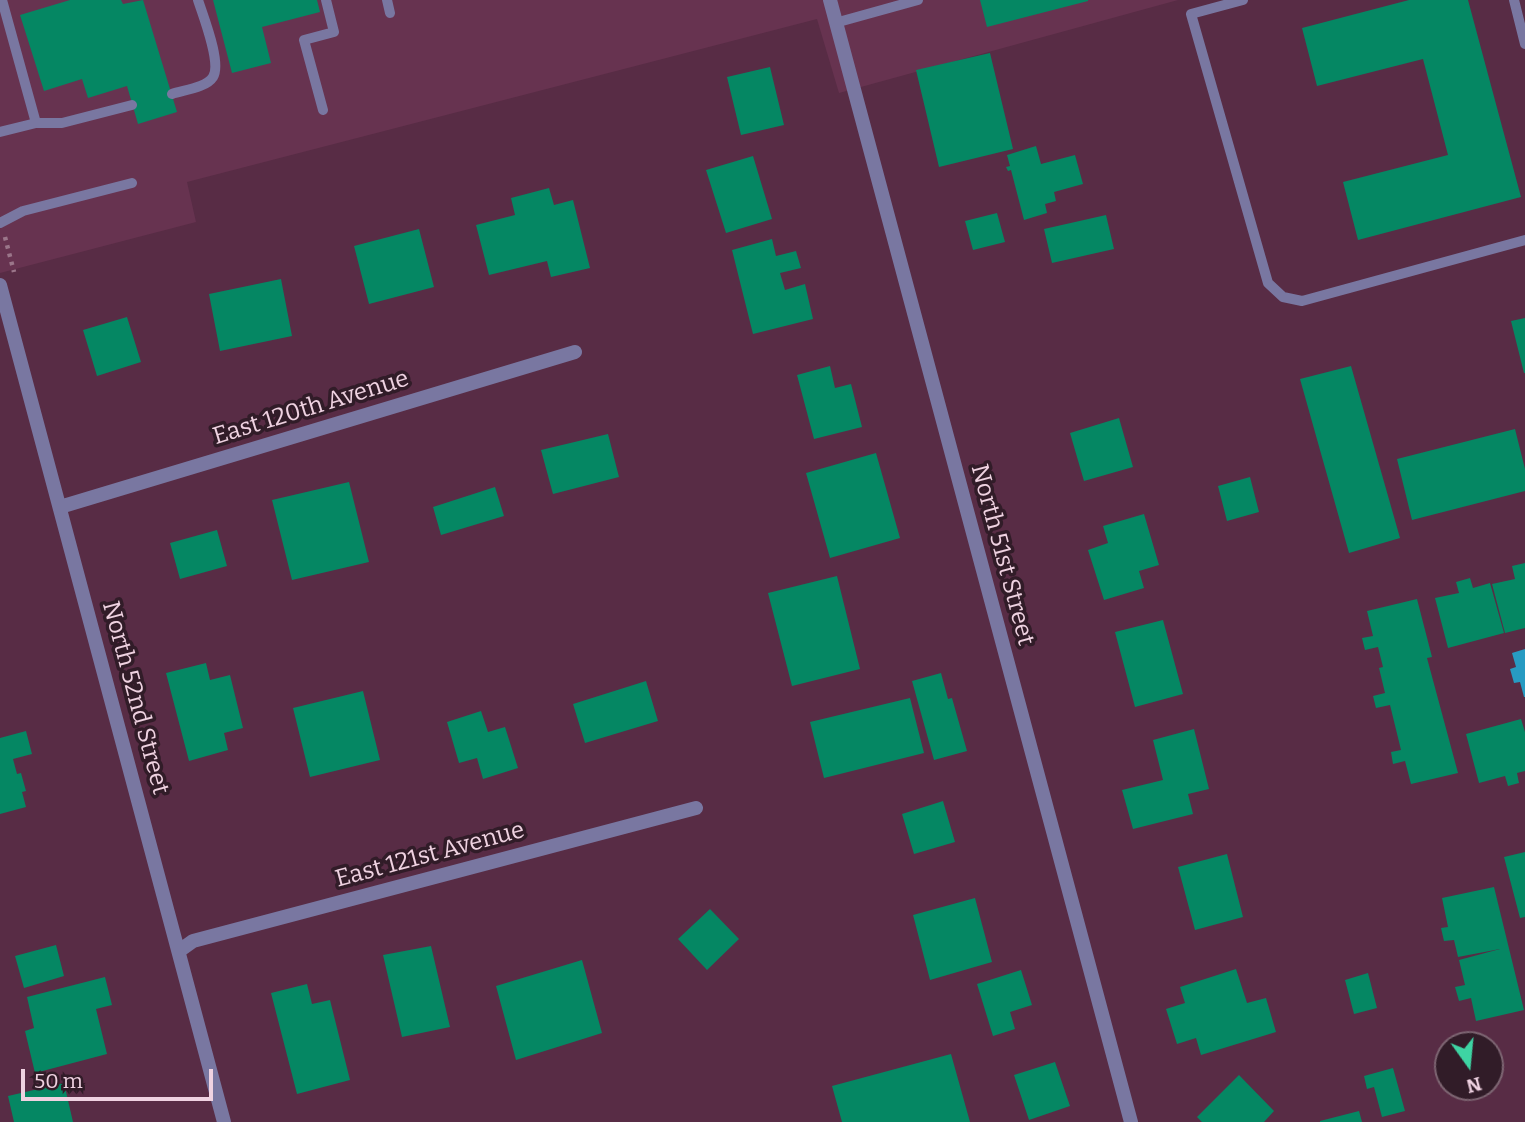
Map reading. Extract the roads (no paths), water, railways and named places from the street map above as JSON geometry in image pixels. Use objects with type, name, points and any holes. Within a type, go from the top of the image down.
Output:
[{"type":"street","name":"North 51st Street","points":[[830,0],[1130,1122]]},
{"type":"street","name":"North 52nd Street","points":[[1,287],[224,1122]]},
{"type":"street","name":"East 120th Avenue","points":[[60,507],[575,352]]},
{"type":"street","name":"East 121st Avenue","points":[[178,951],[193,942],[696,808]]},
{"type":"lane","points":[[2,0],[36,123]]},
{"type":"lane","points":[[172,94],[204,84],[213,78],[216,66],[198,0]]},
{"type":"lane","points":[[323,110],[304,40],[334,32],[326,0]]},
{"type":"lane","points":[[387,0],[390,13]]},
{"type":"lane","points":[[835,23],[918,0]]},
{"type":"lane","points":[[1243,0],[1191,14],[1268,283],[1283,297],[1301,301],[1331,294],[1525,240]]},
{"type":"lane","points":[[1514,0],[1525,44]]},
{"type":"lane","points":[[0,132],[36,123],[62,123],[132,105]]},
{"type":"lane","points":[[0,223],[23,211],[132,183]]},
{"type":"water","points":[[1525,649],[1524,697],[1520,682],[1514,683],[1510,669],[1516,667],[1512,653]]}]
